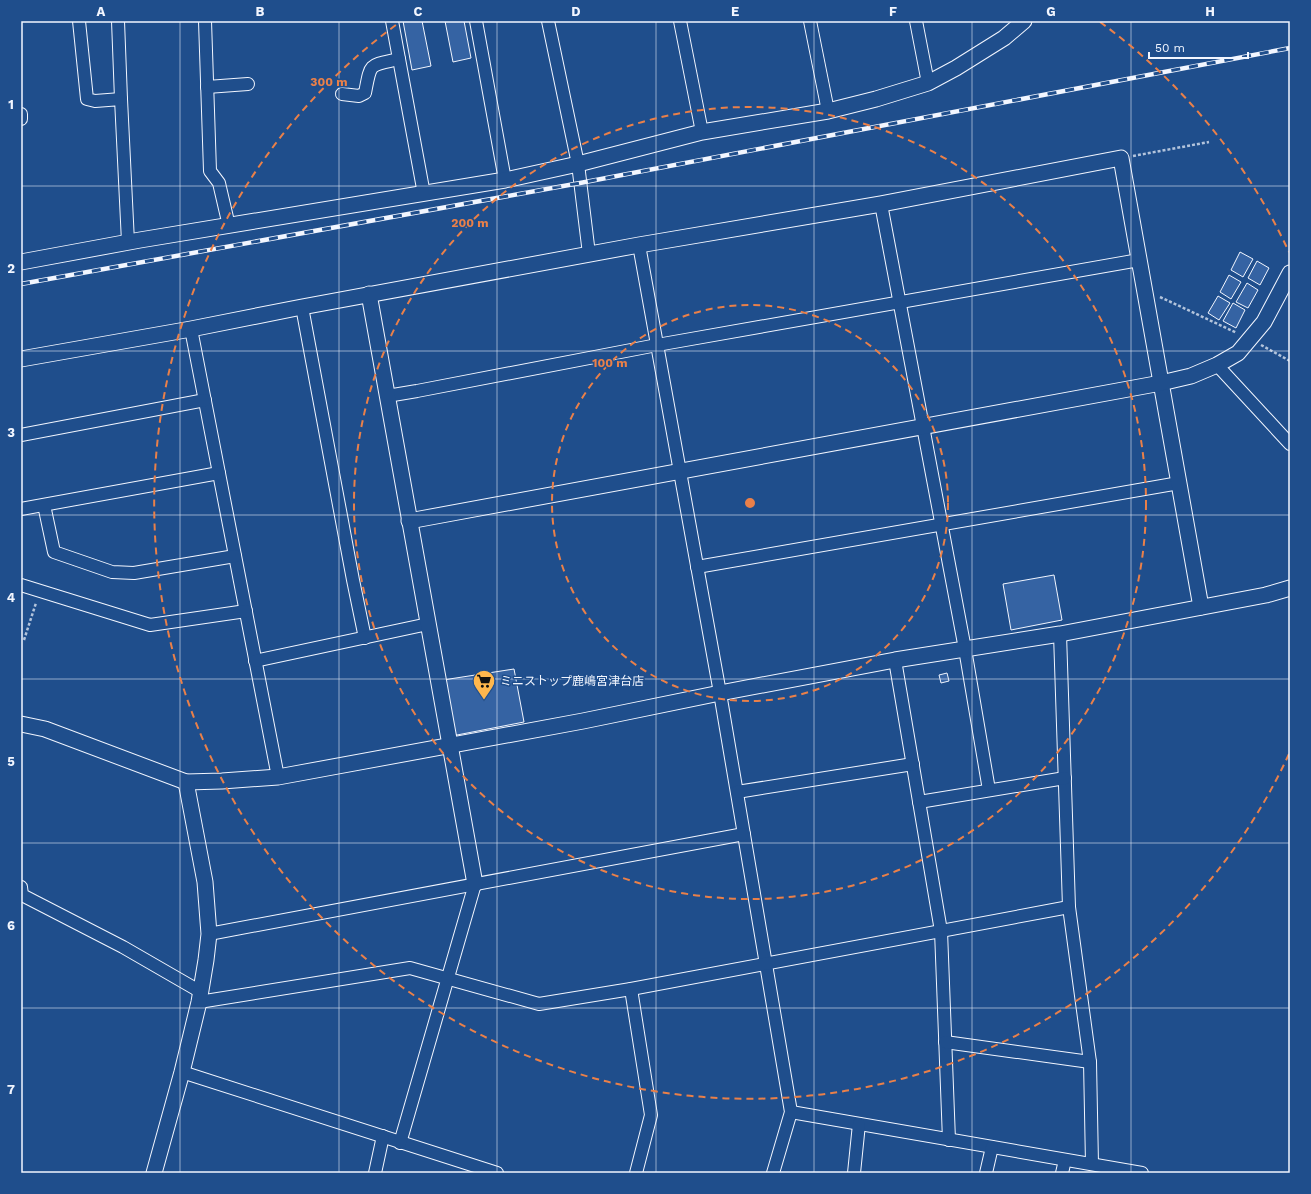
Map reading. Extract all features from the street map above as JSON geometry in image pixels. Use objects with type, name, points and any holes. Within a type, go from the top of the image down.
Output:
[{"type":"street","points":[[79,21],[87,99],[95,101],[121,99]]},
{"type":"street","points":[[118,21],[128,242]]},
{"type":"street","points":[[205,21],[210,171],[219,183],[229,226]]},
{"type":"street","points":[[392,21],[424,194]]},
{"type":"street","points":[[476,21],[505,180]]},
{"type":"street","points":[[548,21],[578,164],[589,254]]},
{"type":"street","points":[[680,21],[702,132]]},
{"type":"street","points":[[810,21],[828,111]]},
{"type":"street","points":[[916,21],[928,83]]},
{"type":"street","points":[[21,262],[128,242],[505,180],[578,164],[702,132],[828,111],[876,99],[928,83],[956,68],[1004,38],[1024,21]]},
{"type":"street","points":[[342,94],[359,96],[365,93],[370,69],[375,64],[400,60]]},
{"type":"street","points":[[207,86],[248,84]]},
{"type":"street","points":[[21,114],[21,119]]},
{"type":"street","points":[[21,359],[191,329],[302,306],[638,245],[881,204],[1121,158],[1201,607]]},
{"type":"street","points":[[881,204],[942,524],[989,790]]},
{"type":"street","points":[[638,245],[720,693],[791,1112],[772,1173]]},
{"type":"street","points":[[387,396],[657,345],[1139,260]]},
{"type":"street","points":[[410,521],[1161,383],[1191,376],[1217,365],[1238,353],[1264,322],[1290,272]]},
{"type":"street","points":[[369,294],[474,884],[400,1143]]},
{"type":"street","points":[[302,306],[365,638]]},
{"type":"street","points":[[191,329],[278,777]]},
{"type":"street","points":[[1217,365],[1290,444]]},
{"type":"street","points":[[21,435],[205,400]]},
{"type":"street","points":[[21,509],[219,473]]},
{"type":"street","points":[[697,567],[1179,483]]},
{"type":"street","points":[[44,505],[54,552],[112,572],[134,573],[235,556]]},
{"type":"street","points":[[21,585],[150,625],[246,611]]},
{"type":"street","points":[[21,724],[45,729],[186,782],[278,777],[583,721],[895,660],[1060,634],[1266,595],[1290,588]]},
{"type":"street","points":[[255,661],[428,624]]},
{"type":"street","points":[[1060,634],[1069,907],[1090,1062],[1092,1164]]},
{"type":"street","points":[[895,660],[941,931],[949,1140]]},
{"type":"street","points":[[737,792],[913,764]]},
{"type":"street","points":[[919,802],[1065,778]]},
{"type":"street","points":[[154,1173],[182,1072],[200,997],[209,934],[205,882],[186,782]]},
{"type":"street","points":[[209,934],[744,834]]},
{"type":"street","points":[[21,886],[22,895],[123,947],[200,997],[410,968],[539,1004],[631,989],[1069,907]]},
{"type":"street","points":[[631,989],[650,1115],[636,1173]]},
{"type":"street","points":[[945,1042],[1090,1062]]},
{"type":"street","points":[[182,1072],[497,1173]]},
{"type":"street","points":[[791,1112],[1142,1173]]},
{"type":"street","points":[[854,1173],[859,1124]]},
{"type":"street","points":[[375,1173],[383,1136]]},
{"type":"street","points":[[986,1173],[992,1147]]},
{"type":"street","points":[[1062,1173],[1065,1160]]},
{"type":"path","points":[[1121,158],[1209,142]]},
{"type":"path","points":[[1145,290],[1251,339],[1290,361]]},
{"type":"path","points":[[24,640],[40,591]]},
{"type":"building","points":[[403,21],[422,21],[431,66],[412,70]]},
{"type":"building","points":[[445,21],[464,21],[471,58],[453,62]]},
{"type":"building","points":[[1240,252],[1253,259],[1243,277],[1231,270]]},
{"type":"building","points":[[1257,261],[1269,268],[1260,285],[1248,278]]},
{"type":"building","points":[[1229,275],[1241,282],[1231,299],[1220,292]]},
{"type":"building","points":[[1247,283],[1258,290],[1248,308],[1236,302]]},
{"type":"building","points":[[1218,296],[1230,303],[1219,320],[1208,313]]},
{"type":"building","points":[[1233,303],[1245,310],[1236,328],[1223,321]]},
{"type":"building","points":[[1054,575],[1062,620],[1011,630],[1003,584]]},
{"type":"building","name":"ミニストップ鹿嶋宮津台店","points":[[514,669],[524,722],[457,735],[452,733],[443,680]]},
{"type":"building","points":[[947,673],[949,681],[941,683],[939,675]]},
{"type":"railway","points":[[21,284],[580,183],[1290,48]]},
{"type":"place","name":"ミニストップ鹿嶋宮津台店","points":[[484,700]]}]
